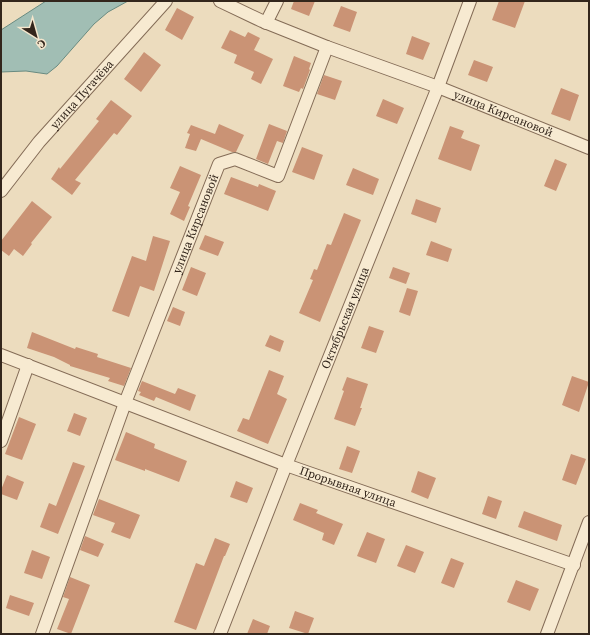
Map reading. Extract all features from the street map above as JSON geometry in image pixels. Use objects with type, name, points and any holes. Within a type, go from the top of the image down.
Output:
[{"type":"street","name":"улица Пугачёва","points":[[1,191],[39,142],[166,1]]},
{"type":"street","name":"улица Кирсановой","points":[[220,1],[266,23],[327,47],[438,87],[589,148]]},
{"type":"street","points":[[266,23],[277,1]]},
{"type":"street","name":"Октябрьская улица","points":[[220,634],[286,465],[438,87],[470,1]]},
{"type":"street","name":"улица Кирсановой","points":[[125,403],[219,164],[235,159],[278,176],[327,47]]},
{"type":"street","name":"Прорывная улица","points":[[1,355],[286,465],[574,565]]},
{"type":"street","points":[[1,441],[28,365]]},
{"type":"street","points":[[42,634],[125,403]]},
{"type":"street","points":[[546,634],[574,565],[589,522]]},
{"type":"water","points":[[46,1],[128,1],[108,12],[94,24],[57,66],[47,74],[26,71],[1,72],[1,30]]},
{"type":"building","points":[[294,1],[315,1],[309,16],[291,9]]},
{"type":"building","points":[[499,1],[525,1],[515,28],[492,20]]},
{"type":"building","points":[[341,6],[357,12],[350,32],[333,26]]},
{"type":"building","points":[[177,8],[194,17],[182,40],[165,30]]},
{"type":"building","points":[[230,30],[245,37],[248,32],[260,38],[254,50],[273,59],[261,84],[251,79],[254,72],[234,63],[237,55],[221,48]]},
{"type":"building","points":[[412,36],[430,43],[423,60],[406,54]]},
{"type":"building","points":[[144,52],[161,65],[141,92],[124,79]]},
{"type":"building","points":[[294,56],[311,63],[303,89],[301,88],[299,92],[283,86]]},
{"type":"building","points":[[474,60],[493,67],[487,82],[468,75]]},
{"type":"building","points":[[324,75],[342,81],[335,100],[317,94]]},
{"type":"building","points":[[561,88],[579,95],[570,121],[551,114]]},
{"type":"building","points":[[383,99],[404,108],[397,124],[376,116]]},
{"type":"building","points":[[111,100],[132,116],[117,135],[114,133],[75,180],[81,183],[72,195],[51,179],[59,167],[60,169],[99,121],[96,119]]},
{"type":"building","points":[[219,124],[244,135],[236,152],[232,152],[201,139],[196,151],[185,148],[190,134],[187,133],[191,125],[215,134]]},
{"type":"building","points":[[269,124],[287,131],[283,143],[277,141],[268,164],[256,159]]},
{"type":"building","points":[[450,126],[464,131],[461,138],[480,145],[471,171],[438,159]]},
{"type":"building","points":[[302,147],[323,155],[314,180],[292,172]]},
{"type":"building","points":[[555,159],[567,164],[556,191],[544,186]]},
{"type":"building","points":[[180,166],[201,175],[188,206],[190,207],[184,221],[170,214],[180,192],[170,188]]},
{"type":"building","points":[[353,168],[379,179],[373,195],[346,185]]},
{"type":"building","points":[[231,177],[258,187],[259,184],[276,191],[268,211],[224,194]]},
{"type":"building","points":[[416,199],[441,208],[436,223],[411,214]]},
{"type":"building","points":[[32,201],[52,217],[31,243],[32,244],[23,256],[14,249],[9,256],[1,250],[1,241]]},
{"type":"building","points":[[344,213],[361,220],[320,322],[299,313],[313,280],[310,279],[314,269],[317,270],[327,244],[331,245]]},
{"type":"building","points":[[205,235],[224,242],[218,256],[199,249]]},
{"type":"building","points":[[153,236],[170,241],[154,291],[140,286],[129,317],[112,311],[132,256],[146,261]]},
{"type":"building","points":[[431,241],[452,249],[448,262],[426,255]]},
{"type":"building","points":[[191,267],[206,273],[197,296],[182,290]]},
{"type":"building","points":[[393,267],[410,273],[406,284],[389,278]]},
{"type":"building","points":[[407,288],[418,291],[410,316],[399,312]]},
{"type":"building","points":[[173,307],[185,312],[180,326],[167,321]]},
{"type":"building","points":[[369,326],[384,331],[376,353],[361,348]]},
{"type":"building","points":[[32,332],[75,349],[76,347],[98,354],[97,357],[131,368],[124,386],[108,381],[110,378],[70,366],[54,357],[27,348]]},
{"type":"building","points":[[270,335],[284,341],[280,352],[265,346]]},
{"type":"building","points":[[269,370],[284,376],[277,394],[287,399],[268,444],[237,431],[243,418],[249,420]]},
{"type":"building","points":[[572,376],[589,382],[579,412],[562,405]]},
{"type":"building","points":[[347,377],[368,384],[360,408],[362,408],[355,426],[334,419],[344,391],[342,390]]},
{"type":"building","points":[[142,381],[175,394],[178,388],[196,395],[190,411],[156,397],[154,401],[139,395],[141,392],[138,391]]},
{"type":"building","points":[[74,413],[87,418],[80,436],[67,431]]},
{"type":"building","points":[[19,417],[36,424],[22,460],[5,454]]},
{"type":"building","points":[[126,432],[155,444],[154,448],[187,461],[179,482],[145,469],[145,471],[115,460]]},
{"type":"building","points":[[347,446],[360,451],[352,473],[339,469]]},
{"type":"building","points":[[571,454],[586,459],[576,485],[562,480]]},
{"type":"building","points":[[73,462],[85,466],[58,534],[40,527],[49,503],[56,506]]},
{"type":"building","points":[[418,471],[436,478],[428,499],[411,492]]},
{"type":"building","points":[[7,475],[24,482],[17,500],[1,494],[1,490]]},
{"type":"building","points":[[236,481],[253,488],[247,503],[230,497]]},
{"type":"building","points":[[488,496],[502,501],[496,519],[482,514]]},
{"type":"building","points":[[99,499],[140,515],[130,539],[111,532],[115,523],[93,515]]},
{"type":"building","points":[[300,503],[318,510],[316,513],[343,524],[334,545],[322,540],[324,533],[293,520]]},
{"type":"building","points":[[524,511],[562,525],[557,541],[518,527]]},
{"type":"building","points":[[367,532],[385,539],[376,563],[357,556]]},
{"type":"building","points":[[85,536],[104,544],[98,557],[80,550]]},
{"type":"building","points":[[215,538],[230,544],[196,630],[174,622],[196,563],[204,566]]},
{"type":"building","points":[[406,545],[424,552],[415,573],[397,566]]},
{"type":"building","points":[[32,550],[50,557],[42,579],[24,573]]},
{"type":"building","points":[[451,558],[464,563],[454,588],[441,583]]},
{"type":"building","points":[[70,577],[90,585],[71,634],[57,629],[69,599],[63,597]]},
{"type":"building","points":[[516,580],[539,589],[530,611],[507,602]]},
{"type":"building","points":[[10,595],[34,603],[29,616],[6,608]]},
{"type":"building","points":[[295,611],[314,618],[308,634],[289,628]]},
{"type":"building","points":[[253,619],[270,626],[267,634],[247,634]]}]
